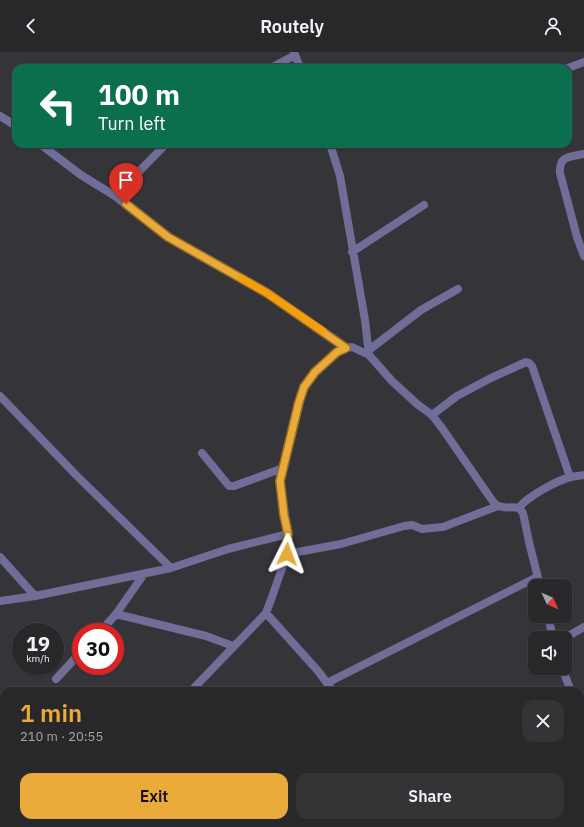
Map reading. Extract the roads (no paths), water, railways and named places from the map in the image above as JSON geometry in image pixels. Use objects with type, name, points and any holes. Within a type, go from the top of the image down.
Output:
[{"type":"street","points":[[277,64],[294,53],[298,64]]},
{"type":"street","points":[[572,66],[584,62]]},
{"type":"street","points":[[0,116],[12,124]]},
{"type":"street","points":[[45,148],[81,175],[115,196],[168,237],[267,293],[346,348]]},
{"type":"street","points":[[115,196],[162,148]]},
{"type":"street","points":[[331,148],[340,176],[365,320],[369,353]]},
{"type":"street","points":[[584,154],[565,159],[560,162],[559,165],[577,237],[584,256]]},
{"type":"street","points":[[352,252],[424,205]]},
{"type":"street","points":[[369,353],[421,310],[458,289]]},
{"type":"street","points":[[195,687],[266,613],[287,554],[288,534],[280,481],[304,387],[315,372],[337,352],[346,348],[352,348],[369,353],[397,386],[432,415],[489,497],[498,506],[504,508],[519,508],[524,513],[537,577],[327,683]]},
{"type":"street","points":[[432,415],[457,396],[491,378],[526,362],[529,363],[532,366],[570,477]]},
{"type":"street","points":[[0,396],[76,475],[171,568]]},
{"type":"street","points":[[202,453],[229,486],[234,486],[283,468]]},
{"type":"street","points":[[519,508],[523,501],[534,494],[570,477],[584,475]]},
{"type":"street","points":[[287,554],[342,544],[404,526],[412,525],[422,529],[444,528],[498,506]]},
{"type":"street","points":[[0,601],[34,596],[171,568],[228,548],[288,534]]},
{"type":"street","points":[[0,557],[34,596]]},
{"type":"street","points":[[108,623],[144,574]]},
{"type":"street","points":[[266,613],[318,671],[330,687]]},
{"type":"street","points":[[116,614],[206,636],[233,646]]},
{"type":"street","points":[[572,634],[584,627]]},
{"type":"street","points":[[56,678],[72,661]]},
{"type":"street","points":[[565,675],[569,687]]}]
